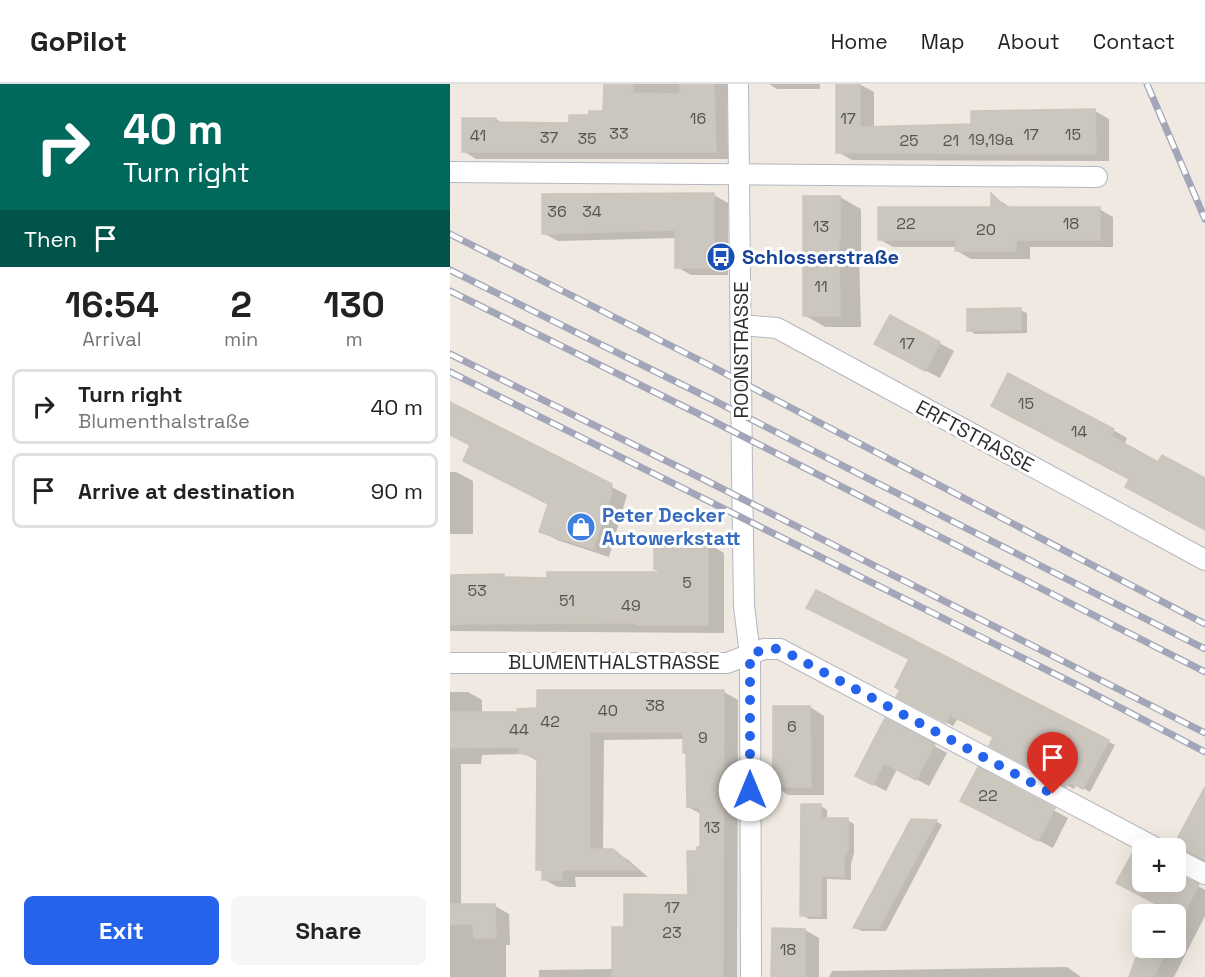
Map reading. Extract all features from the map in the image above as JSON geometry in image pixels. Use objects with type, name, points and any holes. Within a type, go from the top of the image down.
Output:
[{"type":"street","name":"ROONSTRASSE","points":[[738,84],[744,606],[750,655],[751,977]]},
{"type":"street","points":[[450,172],[1097,177]]},
{"type":"street","name":"ERFTSTRASSE","points":[[741,325],[777,328],[1205,560]]},
{"type":"street","name":"BLUMENTHALSTRASSE","points":[[450,663],[728,663],[764,649],[780,649],[1137,838]]},
{"type":"street","points":[[1186,864],[1205,874]]},
{"type":"building","points":[[604,84],[632,84],[633,93],[680,94],[680,84],[714,84],[716,152],[462,152],[462,118],[496,118],[496,122],[569,123],[569,115],[589,115],[589,111],[603,111]]},
{"type":"building","points":[[836,84],[860,84],[860,127],[971,124],[971,111],[1095,109],[1096,154],[836,153]]},
{"type":"building","points":[[714,193],[714,268],[675,268],[675,230],[542,234],[542,194]]},
{"type":"building","points":[[991,193],[1005,207],[1100,207],[1100,240],[1016,240],[1016,251],[955,251],[956,240],[878,240],[878,207],[991,207]]},
{"type":"building","points":[[803,196],[840,196],[840,316],[803,316]]},
{"type":"building","points":[[1021,308],[1021,330],[967,331],[967,309]]},
{"type":"building","points":[[890,315],[940,342],[925,371],[874,344]]},
{"type":"building","points":[[1008,373],[1114,429],[1111,436],[1158,462],[1162,455],[1205,478],[1205,530],[1125,487],[1129,479],[991,406]]},
{"type":"building","points":[[450,402],[612,484],[611,495],[593,549],[539,532],[548,504],[463,461],[470,445],[450,435]]},
{"type":"building","points":[[684,542],[708,542],[708,625],[450,624],[450,575],[504,574],[504,577],[547,578],[547,572],[664,572],[654,569],[654,544],[684,544]]},
{"type":"building","points":[[816,590],[1109,740],[1083,789],[1069,782],[1066,787],[989,746],[993,737],[950,715],[946,723],[896,697],[900,690],[895,687],[909,659],[806,608]]},
{"type":"building","points":[[537,690],[724,690],[723,977],[612,977],[612,927],[624,927],[624,894],[688,895],[687,851],[697,851],[697,847],[700,847],[700,808],[687,807],[686,753],[683,753],[683,732],[590,732],[590,849],[613,849],[637,870],[562,870],[562,880],[542,880],[542,870],[536,870],[537,757],[519,753],[519,747],[450,748],[450,712],[518,712],[517,709],[537,708]]},
{"type":"building","points":[[773,706],[810,706],[811,787],[773,787]]},
{"type":"building","points":[[885,718],[935,744],[916,780],[884,763],[873,785],[855,776]]},
{"type":"building","points":[[978,767],[1055,808],[1038,841],[960,801]]},
{"type":"building","points":[[1205,787],[1205,860],[1186,850],[1186,838],[1177,838]]},
{"type":"building","points":[[801,804],[821,804],[821,818],[848,818],[848,849],[844,860],[844,877],[821,876],[821,916],[800,916]]},
{"type":"building","points":[[911,819],[937,820],[879,928],[853,928]]},
{"type":"building","points":[[1132,854],[1132,891],[1116,883]]},
{"type":"building","points":[[1186,878],[1199,884],[1186,910],[1186,904],[1156,904],[1133,892],[1186,892]]},
{"type":"building","points":[[450,904],[495,904],[496,938],[474,938],[473,924],[450,924]]},
{"type":"building","points":[[772,928],[805,929],[805,977],[771,977]]},
{"type":"building","points":[[1136,958],[1163,958],[1154,977],[1129,977]]},
{"type":"railway","points":[[1147,84],[1205,219]]},
{"type":"railway","points":[[450,234],[709,365],[1205,624]]},
{"type":"railway","points":[[450,270],[709,398],[1205,649]]},
{"type":"railway","points":[[450,291],[709,419],[1205,672]]},
{"type":"railway","points":[[450,354],[709,482],[1205,733]]},
{"type":"railway","points":[[450,372],[1073,683],[1205,752]]},
{"type":"place","name":"Schlosserstraße","points":[[721,257]]},
{"type":"place","name":"Peter Decker Autowerkstatt","points":[[581,527]]},
{"type":"route","points":[[750,790],[750,655],[772,648],[780,649],[1053,794]]}]
